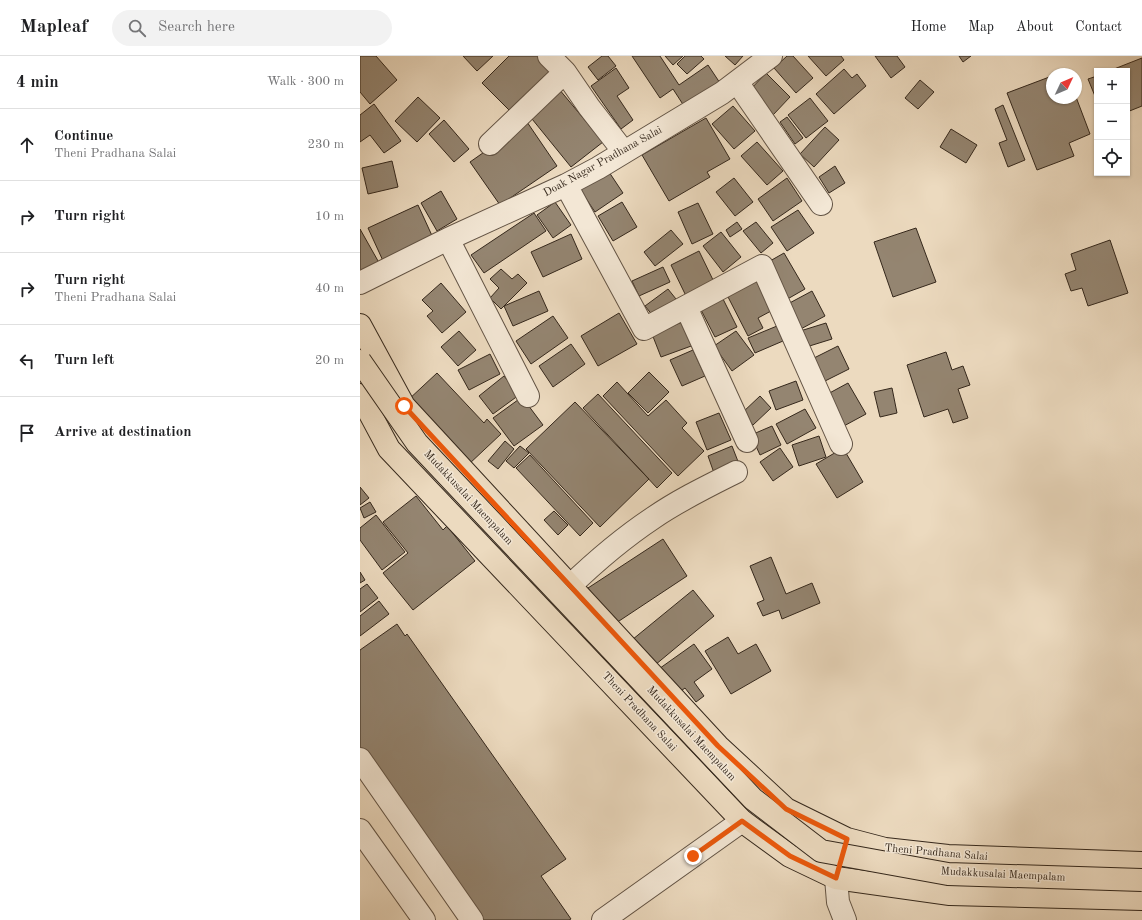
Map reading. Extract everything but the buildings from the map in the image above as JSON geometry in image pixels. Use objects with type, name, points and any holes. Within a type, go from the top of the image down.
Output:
[{"type":"main road","name":"Theni Pradhana Salai","points":[[360,325],[404,406],[718,746],[786,809],[847,839],[885,849],[948,856],[1142,862]]},
{"type":"main road","name":"Mudakkusalai Maempalam","points":[[360,361],[417,444],[427,455],[753,799],[821,851],[948,874],[1142,880]]},
{"type":"main road","name":"Theni Pradhana Salai","points":[[360,395],[389,449],[742,821],[790,856],[836,878],[950,894],[1142,899]]},
{"type":"main road","points":[[836,878],[847,839]]},
{"type":"street","points":[[549,56],[565,72],[589,108],[624,152]]},
{"type":"street","name":"Doak Nagar Pradhana Salai","points":[[360,283],[448,239],[566,185],[722,93],[771,56]]},
{"type":"street","points":[[490,144],[565,72]]},
{"type":"street","points":[[737,82],[821,204]]},
{"type":"street","points":[[566,185],[644,329],[762,266],[841,444]]},
{"type":"street","points":[[448,239],[528,396]]},
{"type":"street","points":[[686,307],[747,441]]},
{"type":"street","points":[[570,586],[598,560],[653,518],[702,489],[736,472]]},
{"type":"street","points":[[360,758],[472,920]]},
{"type":"street","points":[[603,920],[742,821]]},
{"type":"street","points":[[360,830],[424,920]]},
{"type":"street","points":[[836,878],[838,902],[845,920]]},
{"type":"route","points":[[404,406],[718,746],[786,809],[847,839],[836,878],[790,856],[742,821],[693,856]]}]
